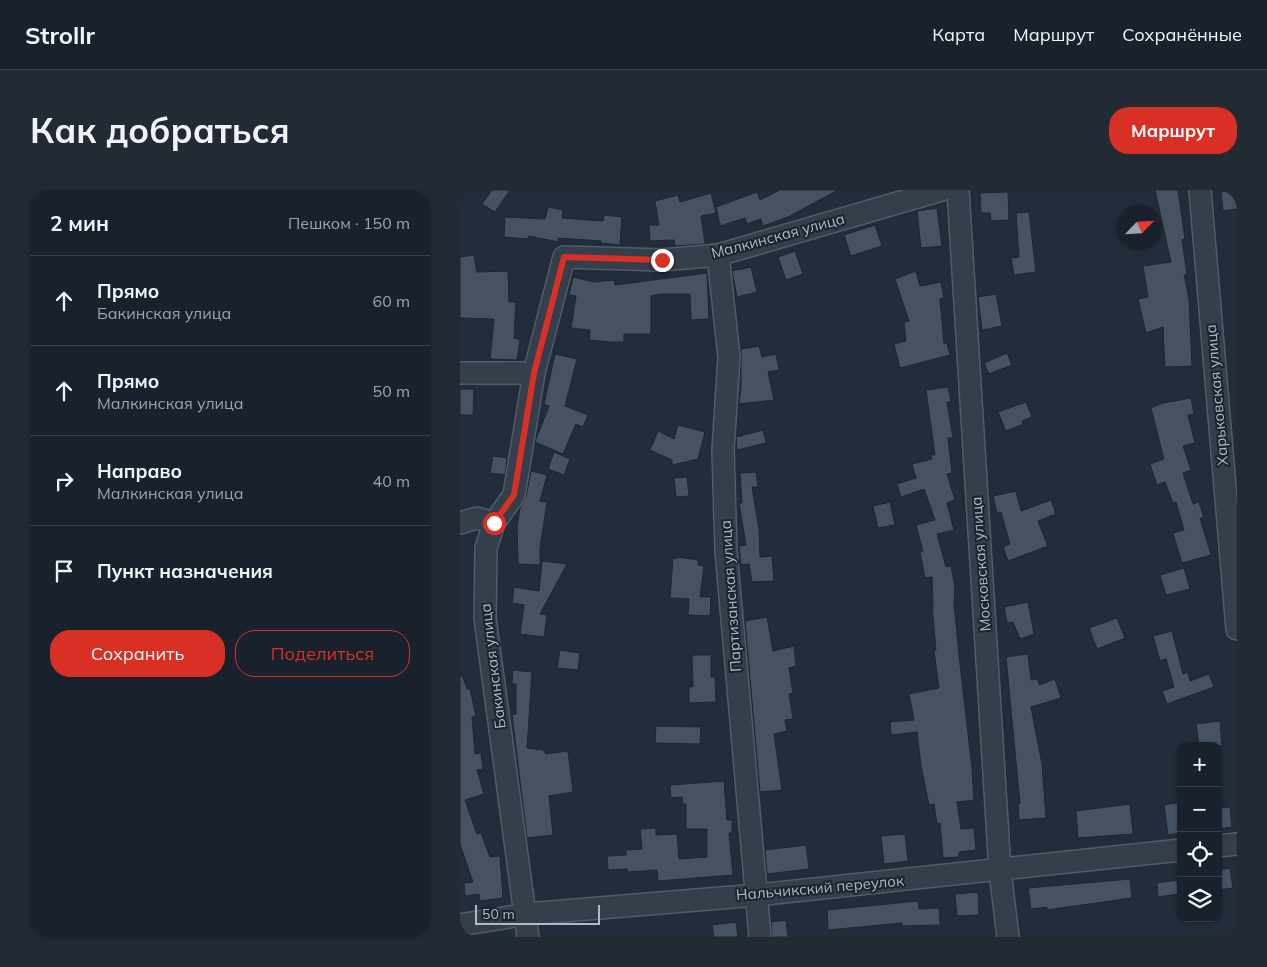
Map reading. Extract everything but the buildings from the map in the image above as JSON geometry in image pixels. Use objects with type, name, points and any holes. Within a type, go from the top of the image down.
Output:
[{"type":"street","name":"Малкинская улица","points":[[534,373],[564,257],[662,260],[718,255],[942,190]]},
{"type":"street","name":"Московская улица","points":[[958,190],[1000,871],[1008,937]]},
{"type":"street","name":"Харьковская улица","points":[[1200,190],[1237,629]]},
{"type":"street","name":"Партизанская улица","points":[[718,255],[729,357],[723,450],[726,551],[760,937]]},
{"type":"street","points":[[460,373],[534,373]]},
{"type":"street","name":"Бакинская улица","points":[[528,937],[527,914],[485,618],[486,548],[494,523],[514,495],[534,373]]},
{"type":"street","points":[[460,523],[477,518],[494,523]]},
{"type":"street","points":[[1222,846],[1237,844]]},
{"type":"street","name":"Нальчикский переулок","points":[[460,926],[527,914],[757,895],[1000,871],[1177,850]]},
{"type":"route","points":[[494,523],[514,495],[534,373],[564,257],[662,260]]}]
